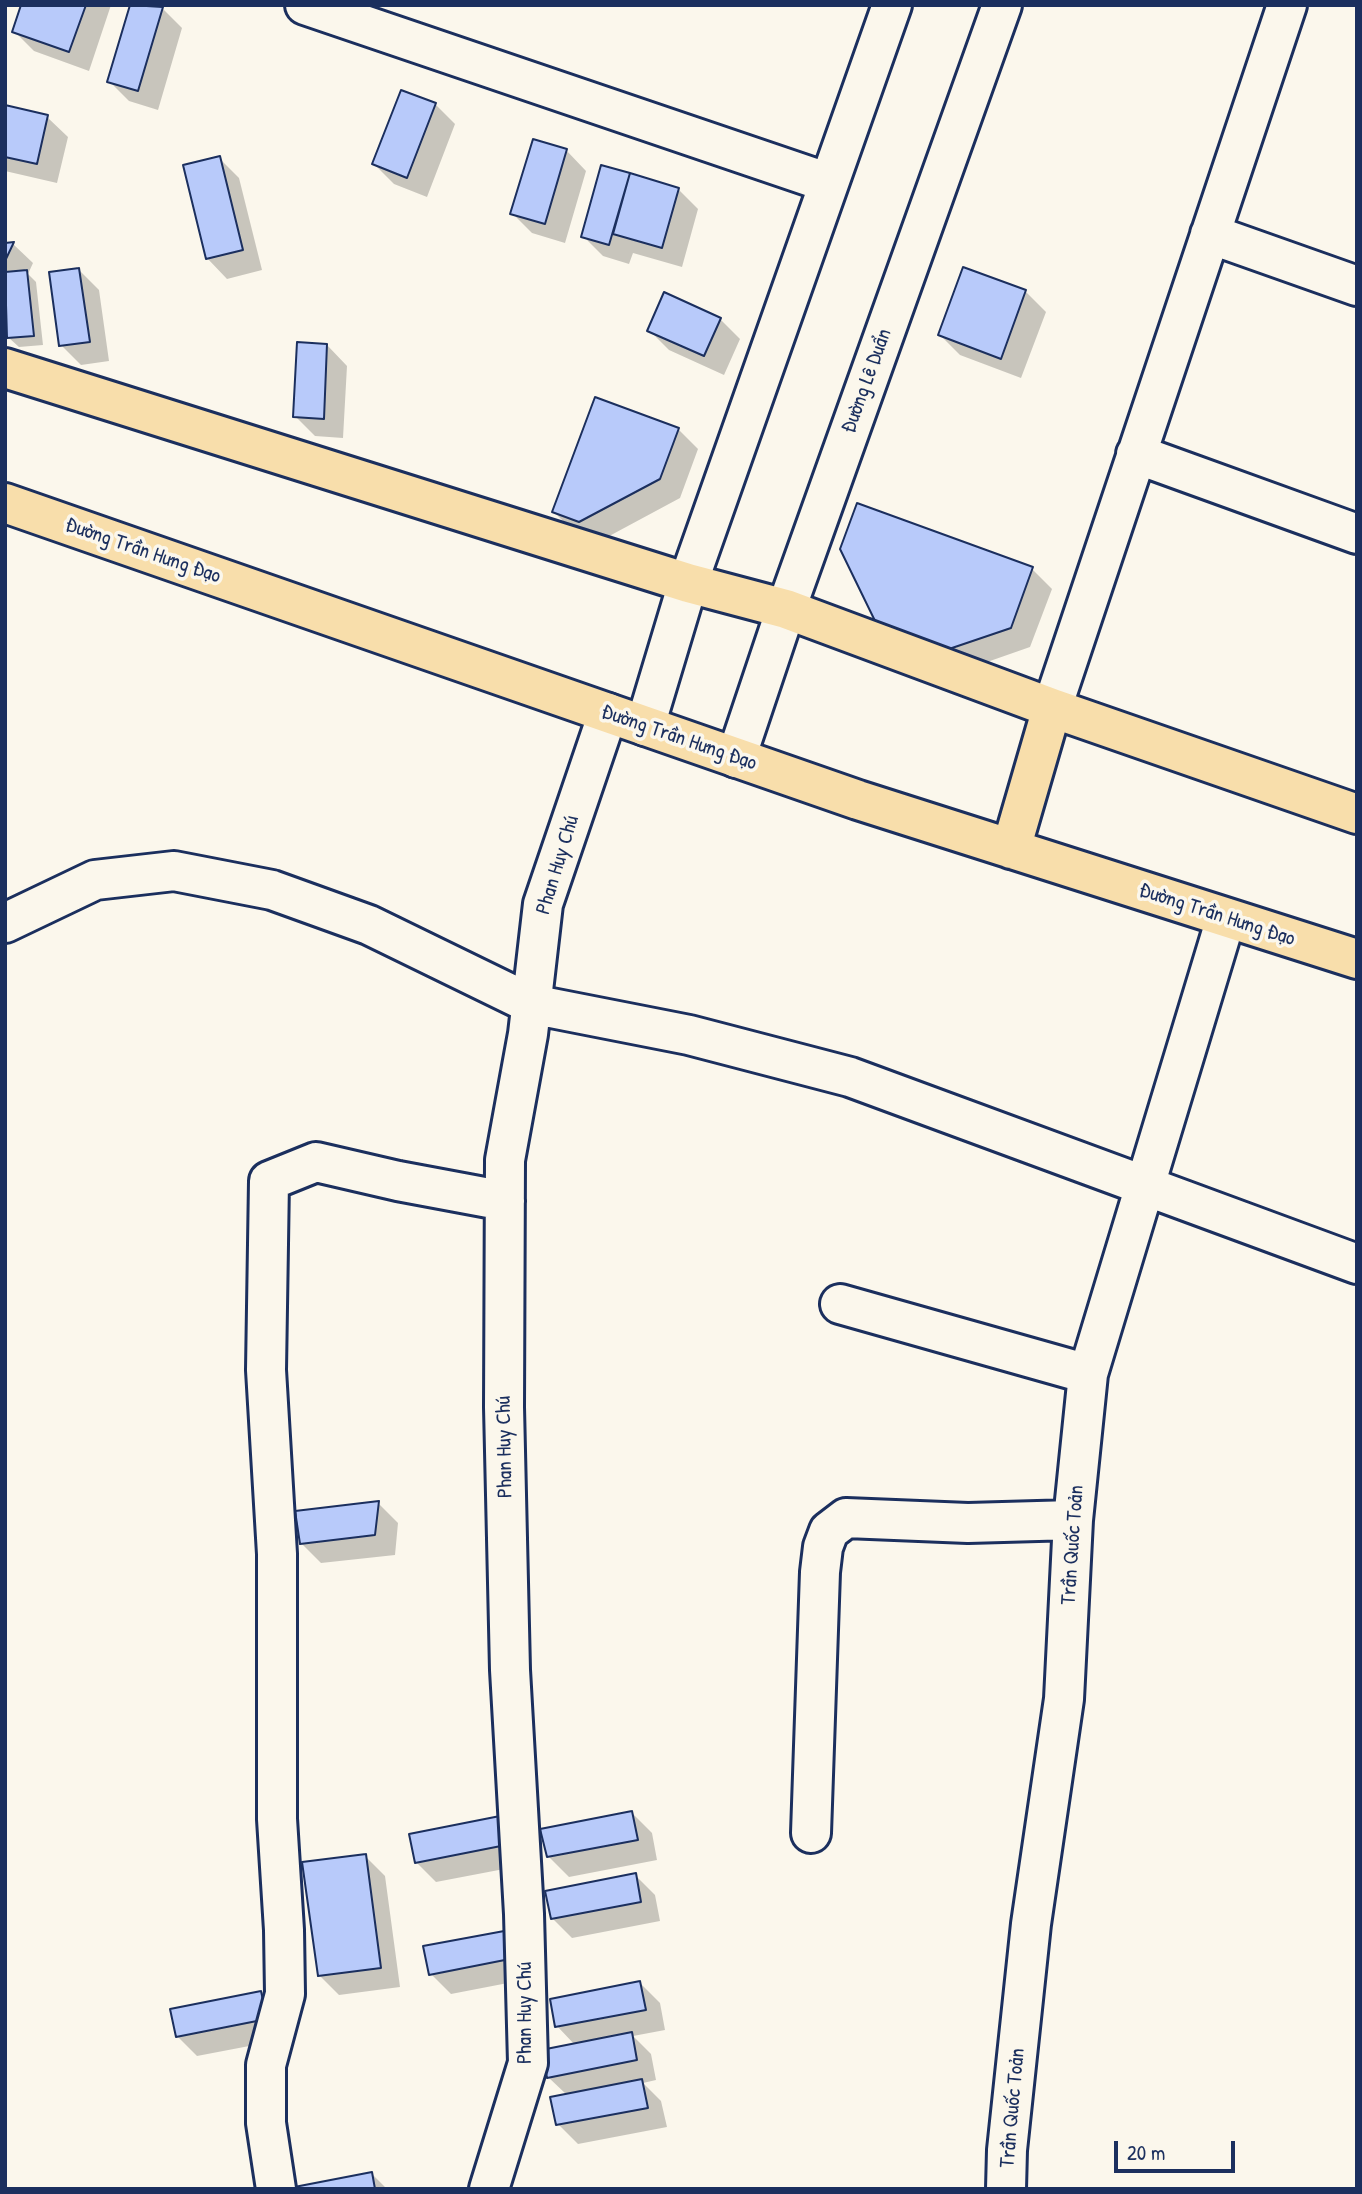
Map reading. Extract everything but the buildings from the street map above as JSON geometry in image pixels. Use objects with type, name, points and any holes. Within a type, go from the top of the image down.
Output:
[{"type":"main road","points":[[5,368],[688,583],[786,609],[1052,708],[1357,814]]},
{"type":"main road","name":"Đường Trần Hưng Đạo","points":[[5,503],[736,758],[1357,959]]},
{"type":"main road","points":[[1011,849],[1052,708]]},
{"type":"street","points":[[305,5],[829,183]]},
{"type":"street","points":[[645,726],[688,583],[892,5]]},
{"type":"street","name":"Đường Lê Duẩn","points":[[736,758],[786,609],[1002,5]]},
{"type":"street","points":[[1052,708],[1287,5]]},
{"type":"street","points":[[1210,234],[1357,286]]},
{"type":"street","points":[[1136,454],[1357,534]]},
{"type":"street","name":"Phan Huy Chú","points":[[489,2189],[528,2063],[524,1914],[510,1670],[504,1407],[505,1160],[531,1004],[542,904],[607,713]]},
{"type":"street","points":[[5,923],[95,880],[174,871],[272,890],[369,925],[531,1004],[689,1035],[850,1077],[1357,1264]]},
{"type":"street","name":"Trần Quốc Toản","points":[[1006,2189],[1007,2150],[1031,1924],[1064,1699],[1073,1520],[1088,1374],[1226,918]]},
{"type":"street","points":[[276,2189],[266,2123],[266,2065],[285,1994],[277,1819],[277,1554],[266,1370],[269,1181],[316,1162],[505,1201]]},
{"type":"street","points":[[840,1304],[1088,1374]]},
{"type":"street","points":[[811,1833],[820,1572],[823,1547],[829,1531],[846,1518],[968,1523],[1073,1520]]}]
